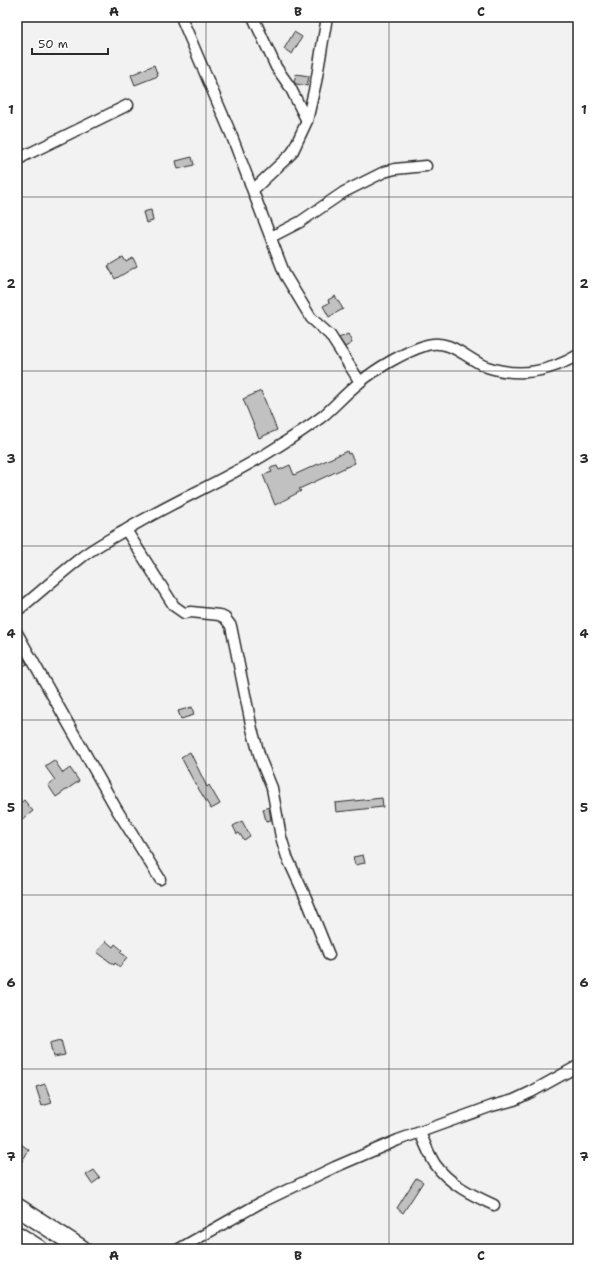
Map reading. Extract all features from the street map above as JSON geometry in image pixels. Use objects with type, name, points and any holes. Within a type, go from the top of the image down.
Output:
[{"type":"highway","points":[[17,1207],[82,1249]]},
{"type":"highway","points":[[17,1235],[39,1249]]},
{"type":"street","points":[[181,17],[231,134],[285,275],[312,318],[330,335],[360,382]]},
{"type":"street","points":[[253,17],[276,67],[290,87],[307,121]]},
{"type":"street","points":[[253,190],[292,153],[307,121],[316,82],[327,17]]},
{"type":"street","points":[[17,161],[24,156],[128,105]]},
{"type":"street","points":[[271,237],[300,222],[344,192],[384,172],[395,169],[426,166]]},
{"type":"street","points":[[17,612],[83,556],[126,530],[215,484],[273,450],[323,416],[360,382],[410,351],[430,344],[441,344],[454,348],[486,366],[521,373],[551,368],[567,362],[578,355]]},
{"type":"street","points":[[126,530],[174,606],[184,613],[191,612],[219,615],[225,618],[231,626],[252,729],[272,788],[281,836],[287,857],[306,898],[329,955]]},
{"type":"street","points":[[17,633],[117,810],[160,879]]},
{"type":"street","points":[[179,1249],[260,1203],[328,1170],[382,1146],[492,1106],[514,1100],[578,1066]]},
{"type":"street","points":[[420,1133],[435,1163],[447,1178],[474,1196],[494,1205]]},
{"type":"building","points":[[294,32],[302,37],[292,54],[284,49]]},
{"type":"building","points":[[154,65],[158,76],[135,85],[131,75]]},
{"type":"building","points":[[296,74],[309,76],[307,86],[296,84],[294,82]]},
{"type":"building","points":[[192,157],[194,165],[178,169],[176,161]]},
{"type":"building","points":[[151,210],[153,221],[146,223],[143,212]]},
{"type":"building","points":[[123,257],[126,262],[133,258],[137,266],[115,279],[108,266]]},
{"type":"building","points":[[335,296],[343,309],[329,317],[323,306],[329,303],[328,300]]},
{"type":"building","points":[[348,334],[352,343],[345,347],[339,338]]},
{"type":"building","points":[[261,391],[277,430],[259,438],[243,399]]},
{"type":"building","points":[[347,451],[348,454],[350,453],[355,463],[299,489],[301,491],[275,505],[263,475],[272,472],[270,468],[277,466],[279,470],[290,465],[294,475]]},
{"type":"building","points":[[17,646],[27,664],[17,670]]},
{"type":"building","points":[[192,707],[194,715],[181,719],[178,711]]},
{"type":"building","points":[[190,752],[207,787],[209,785],[220,804],[211,809],[181,757]]},
{"type":"building","points":[[54,760],[63,773],[70,768],[79,781],[56,797],[48,785],[55,780],[45,766]]},
{"type":"building","points":[[382,798],[383,807],[336,812],[335,803]]},
{"type":"building","points":[[24,800],[33,811],[17,824],[17,806]]},
{"type":"building","points":[[269,807],[271,820],[266,821],[263,809]]},
{"type":"building","points":[[242,821],[250,836],[244,840],[239,833],[237,834],[233,826]]},
{"type":"building","points":[[363,855],[365,863],[355,865],[353,857]]},
{"type":"building","points":[[106,941],[113,947],[115,944],[122,950],[120,952],[127,957],[120,967],[115,963],[114,965],[97,952]]},
{"type":"building","points":[[61,1040],[65,1055],[53,1057],[50,1043]]},
{"type":"building","points":[[45,1084],[52,1103],[42,1106],[36,1087]]},
{"type":"building","points":[[17,1141],[29,1150],[17,1169]]},
{"type":"building","points":[[94,1170],[100,1178],[92,1184],[86,1175]]},
{"type":"building","points":[[416,1178],[423,1182],[403,1213],[397,1208]]}]
